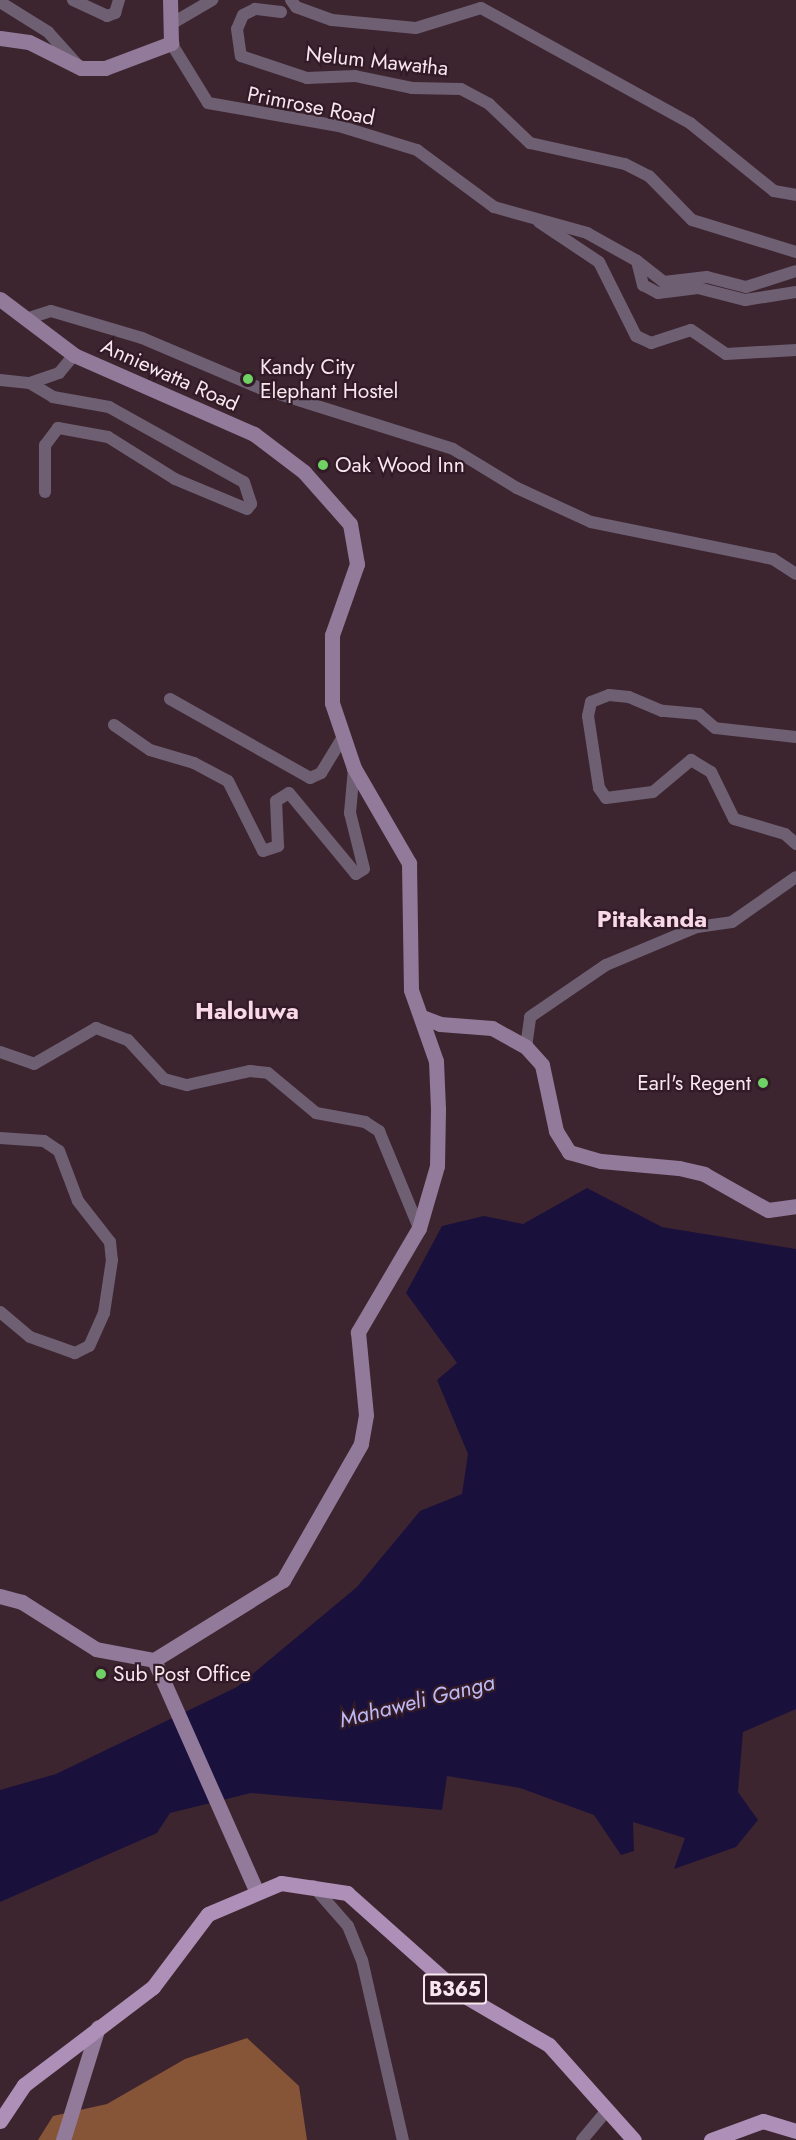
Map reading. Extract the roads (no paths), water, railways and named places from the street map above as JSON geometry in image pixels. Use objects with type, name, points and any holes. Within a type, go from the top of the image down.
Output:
[{"type":"main road","name":"B365","points":[[0,2121],[24,2085],[153,1986],[208,1914],[256,1890],[281,1883],[312,1885],[347,1893],[458,1992],[549,2045],[634,2140]]},
{"type":"main road","points":[[711,2140],[763,2121],[796,2131]]},
{"type":"street","points":[[73,0],[107,16],[115,12],[119,0]]},
{"type":"street","points":[[0,38],[29,42],[81,68],[129,62],[171,43],[170,0]]},
{"type":"street","points":[[171,24],[212,0]]},
{"type":"street","points":[[291,0],[296,7],[332,20],[416,28],[481,8],[690,123],[774,191],[796,195]]},
{"type":"street","points":[[0,2],[48,32],[81,68]]},
{"type":"street","name":"Nelum Mawatha","points":[[281,12],[255,9],[243,15],[237,29],[240,56],[307,78],[355,76],[412,88],[461,89],[489,104],[530,143],[625,164],[648,176],[692,220],[796,252]]},
{"type":"street","name":"Primrose Road","points":[[171,43],[198,94],[214,106],[339,126],[417,150],[494,207],[538,222],[587,233],[637,261],[664,282],[707,277],[746,287],[796,271]]},
{"type":"street","points":[[538,222],[599,262],[636,336],[651,343],[691,330],[726,354],[796,350]]},
{"type":"street","points":[[637,261],[643,285],[658,293],[698,288],[745,300],[796,292]]},
{"type":"street","name":"Anniewatta Road","points":[[0,299],[74,355],[254,434],[322,489],[357,543],[357,564],[332,635],[328,668],[343,737],[354,768],[409,863],[411,990],[436,1061],[437,1154],[419,1228],[358,1332],[366,1415],[361,1444],[343,1484],[283,1580],[154,1660]]},
{"type":"street","points":[[26,320],[51,311],[142,338],[260,388],[453,449],[517,488],[591,522],[773,559],[796,574]]},
{"type":"street","points":[[0,380],[30,383],[59,373],[74,355]]},
{"type":"street","points":[[30,383],[53,397],[109,407],[244,482],[251,504],[247,509],[175,479],[108,437],[58,428],[45,445],[45,492]]},
{"type":"street","points":[[796,737],[715,728],[699,714],[662,711],[629,697],[609,695],[591,702],[588,716],[599,788],[606,798],[653,792],[691,760],[711,772],[734,819],[785,834],[796,844]]},
{"type":"street","points":[[170,699],[310,778],[321,773],[343,737]]},
{"type":"street","points":[[114,725],[150,750],[194,763],[228,781],[259,850],[278,846],[276,801],[289,793],[356,874],[364,869],[350,813],[354,768]]},
{"type":"street","points":[[526,1047],[530,1017],[606,965],[696,927],[732,922],[796,877]]},
{"type":"street","points":[[422,1017],[440,1024],[492,1028],[526,1047],[542,1065],[556,1131],[569,1152],[601,1161],[679,1168],[704,1174],[768,1210],[796,1206]]},
{"type":"street","points":[[0,1052],[34,1064],[96,1028],[128,1040],[164,1079],[187,1085],[250,1071],[268,1073],[316,1113],[365,1122],[379,1131],[419,1228]]},
{"type":"street","points":[[0,1138],[44,1141],[59,1151],[78,1201],[110,1242],[112,1260],[104,1313],[89,1346],[75,1353],[30,1336],[0,1312]]},
{"type":"street","points":[[0,1596],[22,1602],[96,1648],[154,1660],[238,1842],[256,1890]]},
{"type":"street","points":[[312,1885],[348,1926],[362,1960],[403,2140]]},
{"type":"street","points":[[63,2140],[98,2026]]},
{"type":"street","points":[[582,2140],[606,2111]]},
{"type":"water","name":"Mahaweli Ganga","points":[[587,1188],[662,1227],[796,1249],[796,1709],[743,1732],[738,1792],[758,1820],[736,1847],[674,1869],[685,1838],[633,1822],[634,1851],[621,1855],[594,1815],[520,1788],[447,1776],[442,1810],[251,1793],[170,1813],[157,1833],[0,1902],[0,1790],[56,1774],[237,1687],[357,1587],[420,1511],[462,1494],[468,1454],[437,1380],[457,1363],[406,1293],[442,1226],[484,1216],[523,1224]]},
{"type":"place","name":"Kandy City Elephant Hostel","points":[[248,379]]},
{"type":"place","name":"Oak Wood Inn","points":[[323,465]]},
{"type":"place","name":"Earl's Regent","points":[[763,1083]]},
{"type":"place","name":"Sub Post Office","points":[[101,1674]]},
{"type":"district","name":"Pitakanda","points":[[652,919]]},
{"type":"district","name":"Haloluwa","points":[[247,1011]]}]
